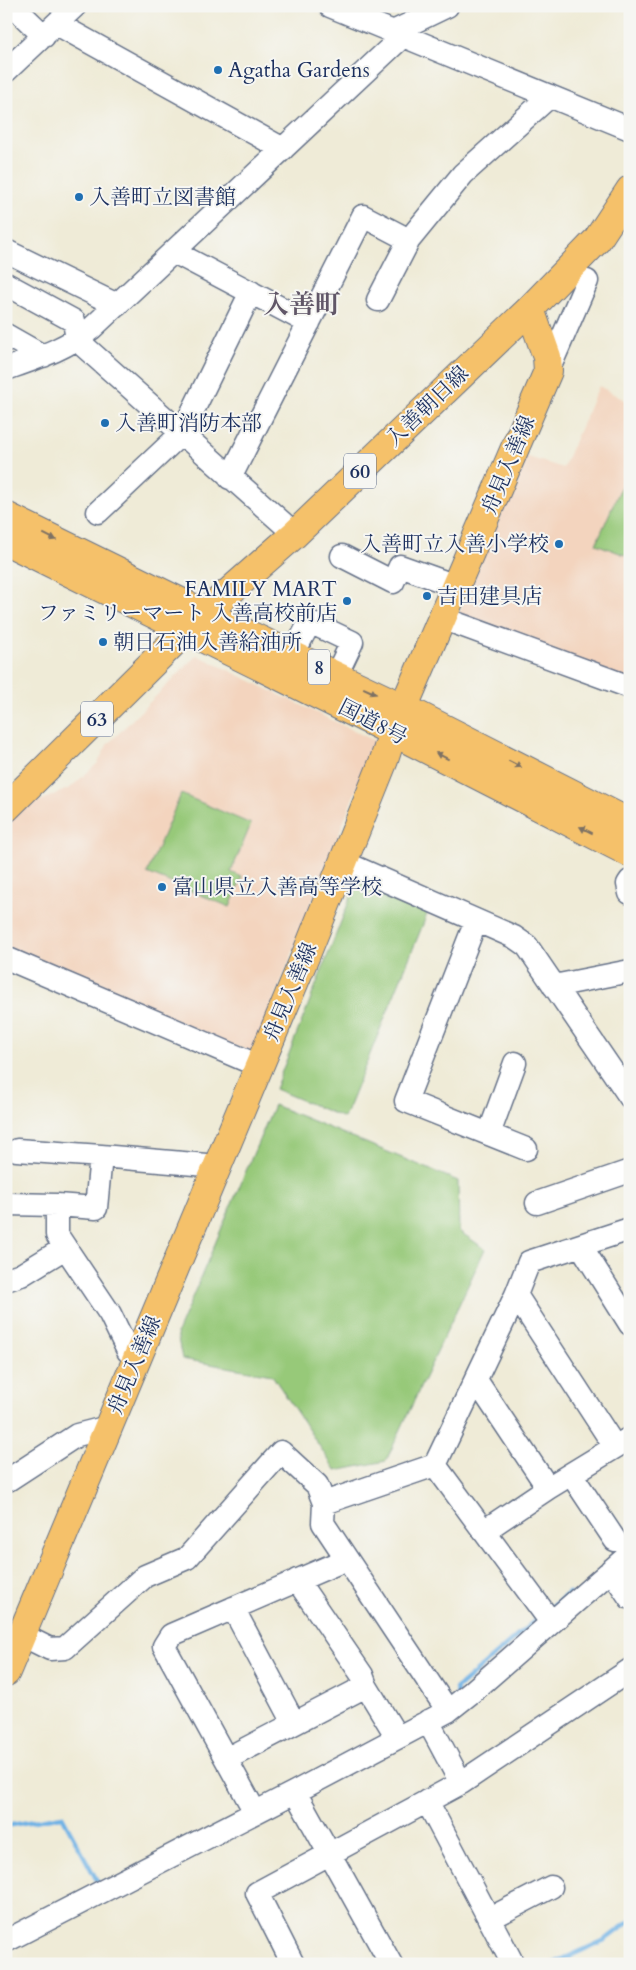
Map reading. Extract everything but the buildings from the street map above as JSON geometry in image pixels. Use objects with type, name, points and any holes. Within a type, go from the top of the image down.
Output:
[{"type":"main road","name":"入善朝日線","points":[[196,622],[295,534],[530,309],[597,240],[630,190]]},
{"type":"main road","points":[[530,309],[547,357],[548,371]]},
{"type":"main road","name":"舟見入善線","points":[[6,1672],[218,1166],[343,862],[399,720],[548,371]]},
{"type":"main road","name":"国道8号","points":[[7,537],[196,622],[399,720],[630,823]]},
{"type":"main road","name":"国道8号","points":[[196,622],[281,676],[325,698],[399,720],[630,853]]},
{"type":"main road","name":"63","points":[[6,808],[196,622]]},
{"type":"street","points":[[13,6],[50,30],[283,149]]},
{"type":"street","points":[[6,71],[75,6]]},
{"type":"street","points":[[330,6],[630,129]]},
{"type":"street","points":[[6,369],[43,356],[77,340],[117,305],[283,149],[398,34],[447,6]]},
{"type":"street","points":[[378,300],[409,240],[463,174],[550,96]]},
{"type":"street","points":[[230,478],[363,216],[409,240]]},
{"type":"street","points":[[6,251],[117,305]]},
{"type":"street","points":[[174,252],[309,323]]},
{"type":"street","points":[[548,371],[587,281]]},
{"type":"street","points":[[6,284],[74,320],[77,340],[295,534]]},
{"type":"street","points":[[98,512],[182,433],[251,292]]},
{"type":"street","points":[[6,335],[43,356]]},
{"type":"street","points":[[342,556],[393,582],[400,566],[456,586]]},
{"type":"street","points":[[442,618],[630,687]]},
{"type":"street","points":[[281,676],[310,622],[352,642],[325,698]]},
{"type":"street","points":[[343,862],[514,937],[527,946],[630,1097]]},
{"type":"street","points":[[630,881],[628,884],[630,893]]},
{"type":"street","points":[[476,921],[406,1100],[526,1149]]},
{"type":"street","points":[[6,958],[259,1066]]},
{"type":"street","points":[[554,986],[630,971]]},
{"type":"street","points":[[489,1134],[515,1063]]},
{"type":"street","points":[[17,1150],[218,1166]]},
{"type":"street","points":[[6,1204],[96,1208],[100,1156]]},
{"type":"street","points":[[537,1202],[630,1171]]},
{"type":"street","points":[[58,1205],[57,1235],[110,1314],[128,1351],[137,1359]]},
{"type":"street","points":[[324,1503],[435,1465],[516,1296],[529,1262],[630,1229]]},
{"type":"street","points":[[580,1246],[630,1324]]},
{"type":"street","points":[[6,1280],[21,1275],[66,1248]]},
{"type":"street","points":[[484,1531],[548,1488],[622,1443],[516,1296]]},
{"type":"street","points":[[476,1380],[548,1488]]},
{"type":"street","points":[[8,1480],[77,1436],[108,1427]]},
{"type":"street","points":[[22,1635],[50,1650],[65,1648],[145,1576],[187,1558],[281,1452],[317,1485],[324,1503],[322,1522],[448,1711]]},
{"type":"street","points":[[435,1465],[551,1622]]},
{"type":"street","points":[[6,1941],[448,1711],[472,1692],[611,1570],[622,1547],[571,1474]]},
{"type":"street","points":[[255,1812],[164,1646],[171,1635],[347,1559]]},
{"type":"street","points":[[611,1570],[630,1598]]},
{"type":"street","points":[[297,1580],[362,1675],[366,1686],[397,1737]]},
{"type":"street","points":[[233,1608],[294,1723]]},
{"type":"street","points":[[293,1964],[257,1894],[460,1783],[630,1670]]},
{"type":"street","points":[[226,1759],[366,1686]]},
{"type":"street","points":[[428,1721],[460,1783]]},
{"type":"street","points":[[295,1792],[391,1964]]},
{"type":"street","points":[[427,1801],[513,1964]]},
{"type":"street","points":[[490,1919],[551,1888]]},
{"type":"shaded area","name":"入善町立入善小学校","points":[[599,386],[630,403],[630,682],[457,619],[525,456],[563,468]]},
{"type":"shaded area","name":"富山県立入善高等学校","points":[[197,655],[375,741],[253,1054],[6,948],[6,825],[23,808],[70,788],[98,763],[107,745]]},
{"type":"green space","points":[[630,467],[630,557],[596,544]]},
{"type":"green space","points":[[181,794],[251,824],[231,872],[242,877],[230,907],[147,873]]},
{"type":"green space","points":[[357,881],[428,912],[344,1118],[275,1089]]},
{"type":"green space","points":[[274,1105],[458,1181],[459,1231],[485,1249],[386,1461],[336,1471],[272,1375],[182,1359],[177,1333]]},
{"type":"waterway","points":[[550,1608],[569,1593]]},
{"type":"waterway","points":[[458,1695],[456,1689],[540,1616]]},
{"type":"waterway","points":[[6,1826],[62,1816],[100,1886]]},
{"type":"waterway","points":[[552,1964],[605,1940],[630,1921]]},
{"type":"place","name":"Agatha Gardens","points":[[218,70]]},
{"type":"place","name":"入善町立図書館","points":[[79,197]]},
{"type":"place","name":"入善町消防本部","points":[[105,423]]},
{"type":"place","name":"入善町立入善小学校","points":[[559,544]]},
{"type":"place","name":"吉田建具店","points":[[427,596]]},
{"type":"place","name":"FAMILY MART ファミリーマート 入善高校前店","points":[[347,601]]},
{"type":"place","name":"朝日石油入善給油所","points":[[103,642]]},
{"type":"place","name":"富山県立入善高等学校","points":[[162,887]]},
{"type":"district","name":"入善町","points":[[302,304]]}]
